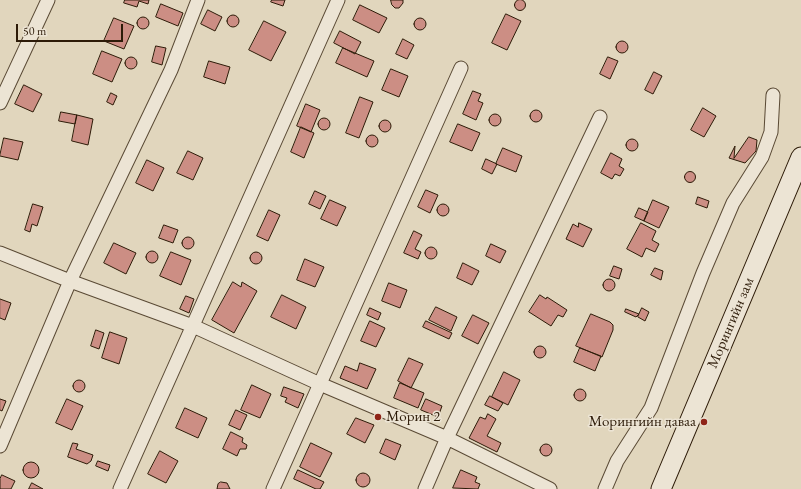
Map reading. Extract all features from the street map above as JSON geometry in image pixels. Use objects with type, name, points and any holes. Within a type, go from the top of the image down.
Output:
[{"type":"main road","name":"Морингийн зам","points":[[661,489],[801,157]]},
{"type":"street","points":[[0,103],[48,0]]},
{"type":"street","points":[[0,446],[70,281],[171,70],[198,0]]},
{"type":"street","points":[[120,489],[338,0]]},
{"type":"street","points":[[273,489],[461,68]]},
{"type":"street","points":[[605,489],[617,461],[651,408],[703,273],[733,203],[762,157],[771,132],[773,95]]},
{"type":"street","points":[[425,489],[447,438],[600,117]]},
{"type":"street","points":[[0,253],[70,281],[193,326],[320,384],[447,438],[550,489]]},
{"type":"building","points":[[520,-1],[524,1],[526,5],[524,9],[520,11],[516,9],[514,5],[516,1]]},
{"type":"building","points":[[125,0],[149,0],[148,4],[139,1],[137,7],[124,3]]},
{"type":"building","points":[[272,0],[285,0],[283,6],[271,2]]},
{"type":"building","points":[[391,0],[403,0],[403,3],[399,8],[395,8],[392,5]]},
{"type":"building","points":[[161,4],[183,13],[178,26],[156,17]]},
{"type":"building","points":[[360,5],[387,18],[379,33],[353,20]]},
{"type":"building","points":[[208,10],[222,17],[215,31],[201,24]]},
{"type":"building","points":[[506,14],[521,21],[507,50],[492,43]]},
{"type":"building","points":[[231,15],[235,15],[239,21],[235,27],[231,27],[227,23],[227,19]]},
{"type":"building","points":[[141,17],[145,17],[149,23],[145,29],[141,29],[137,25],[137,21]]},
{"type":"building","points":[[114,18],[134,26],[124,49],[104,41]]},
{"type":"building","points":[[418,18],[422,18],[426,24],[422,30],[418,30],[414,26],[414,22]]},
{"type":"building","points":[[264,21],[286,32],[271,61],[249,50]]},
{"type":"building","points":[[340,31],[361,42],[355,54],[334,43]]},
{"type":"building","points":[[403,39],[414,45],[407,59],[396,54]]},
{"type":"building","points":[[620,41],[624,41],[628,47],[624,53],[620,53],[616,49],[616,45]]},
{"type":"building","points":[[156,46],[166,48],[162,65],[152,62]]},
{"type":"building","points":[[343,48],[374,61],[367,77],[336,63]]},
{"type":"building","points":[[102,51],[122,59],[112,82],[93,74]]},
{"type":"building","points":[[129,57],[133,57],[137,63],[133,69],[129,69],[125,65],[125,61]]},
{"type":"building","points":[[608,57],[618,61],[610,79],[600,74]]},
{"type":"building","points":[[209,61],[230,67],[225,84],[204,77]]},
{"type":"building","points":[[391,69],[408,76],[399,97],[382,90]]},
{"type":"building","points":[[654,72],[662,76],[653,94],[645,90]]},
{"type":"building","points":[[24,85],[42,94],[33,112],[15,104]]},
{"type":"building","points":[[473,91],[481,94],[478,101],[483,103],[476,120],[463,114]]},
{"type":"building","points":[[111,93],[117,96],[113,105],[107,102]]},
{"type":"building","points":[[360,97],[373,102],[359,138],[346,133]]},
{"type":"building","points":[[306,104],[320,110],[311,132],[297,126]]},
{"type":"building","points":[[703,108],[716,116],[704,137],[691,130]]},
{"type":"building","points":[[534,110],[538,110],[542,116],[538,122],[534,122],[530,118],[530,114]]},
{"type":"building","points":[[61,112],[77,115],[75,124],[59,121]]},
{"type":"building","points":[[493,114],[497,114],[501,120],[497,126],[493,126],[489,122],[489,118]]},
{"type":"building","points":[[77,115],[93,119],[88,145],[72,141]]},
{"type":"building","points":[[322,118],[326,118],[330,124],[326,130],[322,130],[318,126],[318,122]]},
{"type":"building","points":[[383,120],[387,120],[391,126],[387,132],[383,132],[379,128],[379,124]]},
{"type":"building","points":[[458,124],[480,133],[472,151],[450,142]]},
{"type":"building","points":[[301,127],[314,133],[304,158],[291,152]]},
{"type":"building","points":[[370,135],[374,135],[378,141],[374,147],[370,147],[366,143],[366,139]]},
{"type":"building","points":[[749,137],[757,140],[756,151],[745,163],[729,158],[735,146],[734,158]]},
{"type":"building","points":[[4,138],[23,142],[18,160],[0,156]]},
{"type":"building","points":[[632,139],[636,141],[638,145],[636,149],[632,151],[628,149],[626,145],[628,141]]},
{"type":"building","points":[[503,148],[522,156],[516,172],[496,164]]},
{"type":"building","points":[[188,151],[203,158],[193,180],[177,173]]},
{"type":"building","points":[[611,153],[622,159],[619,166],[624,169],[620,176],[615,174],[612,179],[601,173]]},
{"type":"building","points":[[486,159],[497,164],[492,174],[482,169]]},
{"type":"building","points":[[147,160],[164,168],[153,191],[136,183]]},
{"type":"building","points":[[690,171],[694,173],[696,177],[694,181],[690,183],[686,181],[684,177],[686,173]]},
{"type":"building","points":[[426,190],[438,195],[430,213],[418,207]]},
{"type":"building","points":[[315,191],[326,196],[320,209],[309,204]]},
{"type":"building","points":[[698,197],[709,201],[707,208],[696,204]]},
{"type":"building","points":[[330,200],[346,207],[337,226],[321,219]]},
{"type":"building","points":[[653,200],[669,207],[659,228],[644,221]]},
{"type":"building","points":[[33,204],[43,207],[37,226],[32,224],[30,232],[25,230]]},
{"type":"building","points":[[441,204],[445,204],[449,210],[445,216],[441,216],[437,212],[437,208]]},
{"type":"building","points":[[639,208],[648,212],[644,221],[635,217]]},
{"type":"building","points":[[269,210],[280,215],[268,241],[257,236]]},
{"type":"building","points":[[579,223],[592,229],[583,247],[566,239],[573,224],[578,227]]},
{"type":"building","points":[[641,223],[656,231],[652,240],[659,244],[655,252],[646,248],[642,257],[627,249]]},
{"type":"building","points":[[164,225],[178,230],[173,243],[159,238]]},
{"type":"building","points":[[414,231],[422,235],[415,249],[421,252],[418,259],[404,253]]},
{"type":"building","points":[[186,237],[190,237],[194,243],[190,249],[186,249],[182,245],[182,241]]},
{"type":"building","points":[[114,243],[136,253],[126,274],[104,263]]},
{"type":"building","points":[[491,244],[506,251],[500,263],[486,256]]},
{"type":"building","points":[[429,247],[433,247],[437,253],[433,259],[429,259],[425,255],[425,251]]},
{"type":"building","points":[[150,251],[154,251],[158,257],[154,263],[150,263],[146,259],[146,255]]},
{"type":"building","points":[[171,252],[191,260],[181,285],[160,276]]},
{"type":"building","points":[[258,252],[261,253],[261,263],[254,264],[251,263],[250,256],[251,253]]},
{"type":"building","points":[[305,259],[324,267],[315,287],[297,280]]},
{"type":"building","points":[[463,263],[479,271],[472,285],[457,278]]},
{"type":"building","points":[[614,266],[622,269],[619,279],[610,276]]},
{"type":"building","points":[[655,268],[663,271],[661,280],[651,275]]},
{"type":"building","points":[[607,279],[611,279],[615,285],[611,291],[607,291],[603,287],[603,283]]},
{"type":"building","points":[[233,282],[241,287],[242,282],[257,291],[234,333],[212,320]]},
{"type":"building","points":[[389,283],[407,290],[400,308],[382,301]]},
{"type":"building","points":[[282,295],[306,307],[296,329],[271,317]]},
{"type":"building","points":[[540,295],[546,299],[547,297],[567,310],[563,317],[558,315],[551,326],[529,312]]},
{"type":"building","points":[[186,296],[194,299],[189,313],[180,309]]},
{"type":"building","points":[[0,299],[11,303],[5,320],[0,318]]},
{"type":"building","points":[[436,307],[457,317],[451,331],[429,320]]},
{"type":"building","points":[[370,308],[381,313],[378,320],[367,315]]},
{"type":"building","points":[[642,308],[649,312],[645,321],[638,317]]},
{"type":"building","points":[[626,309],[639,314],[636,317],[625,312]]},
{"type":"building","points":[[591,314],[610,322],[613,325],[613,330],[602,357],[576,346]]},
{"type":"building","points":[[473,315],[489,323],[478,344],[462,336]]},
{"type":"building","points":[[370,321],[385,328],[376,347],[361,341]]},
{"type":"building","points":[[426,321],[452,333],[449,339],[423,327]]},
{"type":"building","points":[[96,330],[104,333],[99,349],[91,346]]},
{"type":"building","points":[[110,332],[127,338],[119,364],[102,358]]},
{"type":"building","points":[[540,346],[544,348],[546,352],[544,356],[540,358],[536,356],[534,352],[536,348]]},
{"type":"building","points":[[580,348],[601,356],[595,371],[574,362]]},
{"type":"building","points":[[409,358],[423,364],[411,388],[398,381]]},
{"type":"building","points":[[360,363],[376,369],[367,389],[340,378],[345,366],[357,371]]},
{"type":"building","points":[[504,372],[520,380],[508,405],[492,397]]},
{"type":"building","points":[[81,380],[84,381],[84,391],[77,392],[74,391],[73,384],[74,381]]},
{"type":"building","points":[[400,383],[424,393],[418,408],[394,398]]},
{"type":"building","points":[[252,385],[271,394],[260,418],[241,410]]},
{"type":"building","points":[[284,387],[304,394],[298,408],[285,402],[287,398],[281,396]]},
{"type":"building","points":[[580,389],[584,391],[586,395],[584,399],[580,401],[576,399],[574,395],[576,391]]},
{"type":"building","points":[[490,396],[503,403],[498,411],[485,405]]},
{"type":"building","points":[[0,399],[6,401],[2,411],[0,410]]},
{"type":"building","points":[[67,399],[83,406],[72,430],[56,423]]},
{"type":"building","points":[[426,399],[442,406],[438,417],[421,410]]},
{"type":"building","points":[[185,408],[207,418],[198,438],[176,428]]},
{"type":"building","points":[[236,410],[247,415],[240,430],[229,425]]},
{"type":"building","points":[[488,414],[496,419],[487,436],[501,443],[497,452],[469,438],[480,417],[485,419]]},
{"type":"building","points":[[356,418],[374,425],[365,443],[347,434]]},
{"type":"building","points":[[231,432],[243,438],[242,442],[247,445],[246,449],[240,449],[237,456],[223,449]]},
{"type":"building","points":[[386,439],[401,445],[395,460],[380,453]]},
{"type":"building","points":[[73,443],[78,444],[76,449],[93,455],[91,461],[87,464],[68,457]]},
{"type":"building","points":[[311,443],[332,453],[320,477],[300,467]]},
{"type":"building","points":[[544,444],[548,444],[552,450],[548,456],[544,456],[540,452],[540,448]]},
{"type":"building","points":[[160,451],[178,461],[166,483],[148,474]]},
{"type":"building","points":[[98,461],[110,465],[108,471],[96,466]]},
{"type":"building","points":[[31,462],[38,467],[39,470],[34,477],[31,478],[24,473],[23,470],[28,463]]},
{"type":"building","points":[[298,470],[324,482],[320,489],[316,489],[294,479]]},
{"type":"building","points":[[461,470],[477,477],[475,482],[480,484],[478,489],[453,488]]},
{"type":"building","points":[[363,473],[368,475],[370,480],[368,485],[363,487],[358,485],[356,480],[358,475]]},
{"type":"building","points":[[2,475],[15,481],[11,489],[0,489],[0,479]]},
{"type":"building","points":[[221,482],[227,483],[230,489],[217,489],[218,484]]},
{"type":"building","points":[[32,483],[43,489],[29,489]]},
{"type":"place","name":"Морин 2","points":[[378,417]]},
{"type":"place","name":"Морингийн даваа","points":[[704,422]]}]
